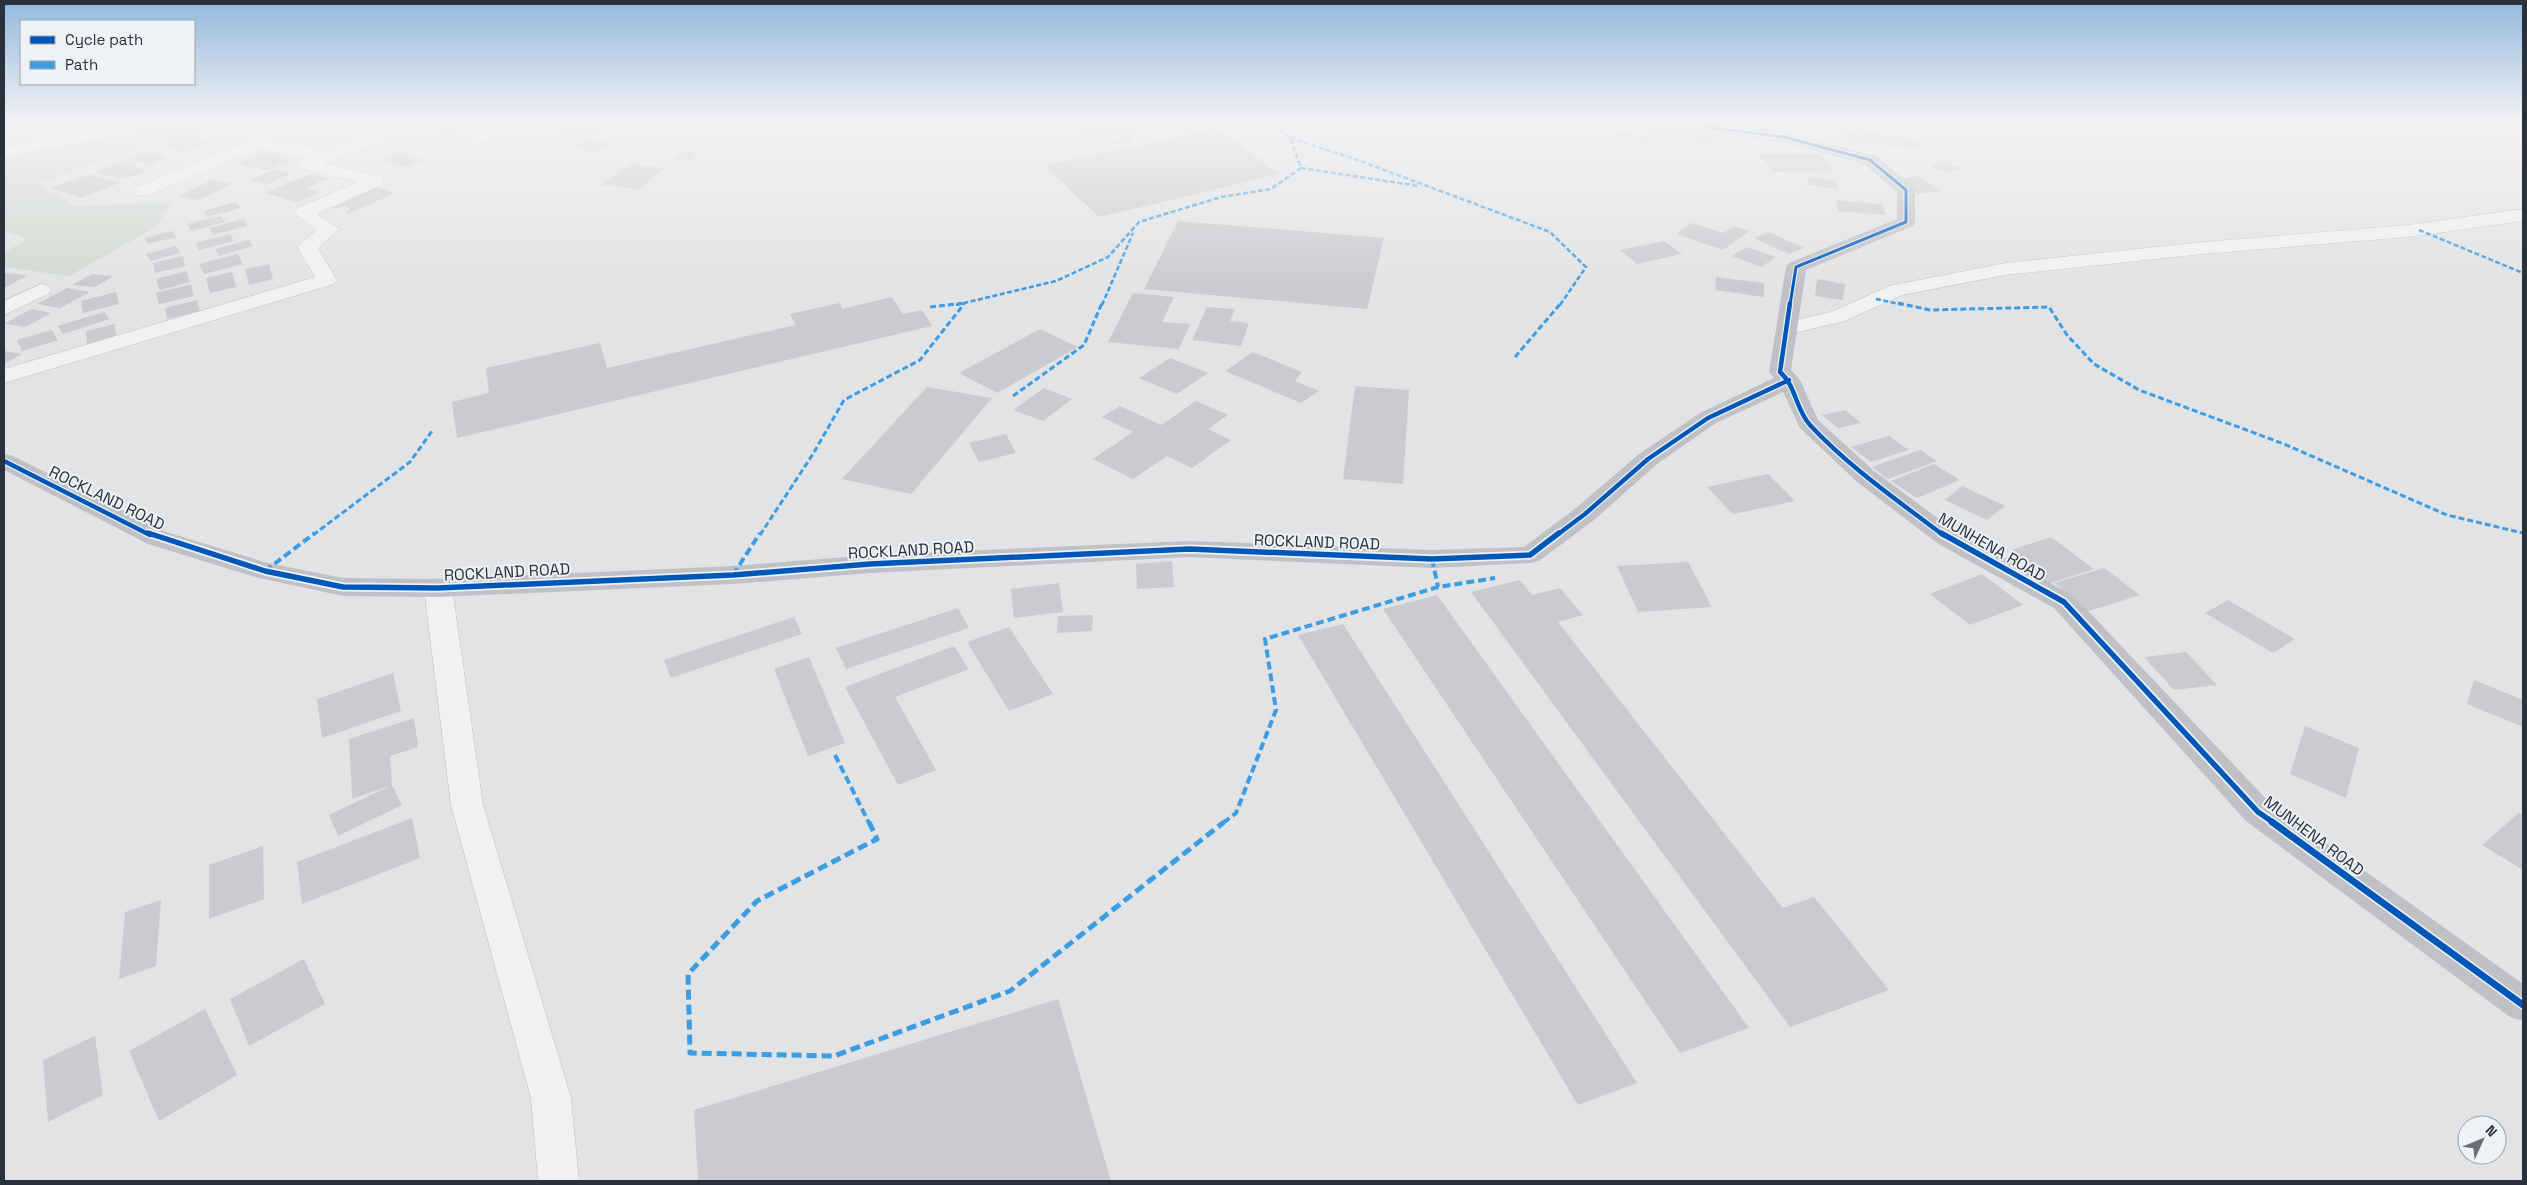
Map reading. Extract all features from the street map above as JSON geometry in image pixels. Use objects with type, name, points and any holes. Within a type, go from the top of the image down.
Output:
[{"type":"street","points":[[142,191],[177,176]]},
{"type":"street","points":[[4,376],[327,280],[307,246],[330,230],[303,213],[374,181],[355,176]]},
{"type":"street","name":"MUNHENA ROAD","points":[[1890,176],[1906,190],[1906,222],[1796,267],[1785,329],[1780,372],[1790,380],[1808,423],[1865,476],[1946,537],[2064,602],[2258,812],[2523,1005]]},
{"type":"street","points":[[1785,329],[1838,317],[1896,290],[2005,269],[2203,248],[2408,231],[2523,215]]},
{"type":"street","points":[[4,309],[41,290]]},
{"type":"street","name":"ROCKLAND ROAD","points":[[4,461],[157,538],[265,570],[343,587],[438,588],[724,575],[870,564],[1189,549],[1432,558],[1530,555],[1585,514],[1648,459],[1708,418],[1790,380]]},
{"type":"street","points":[[438,588],[467,805],[551,1098],[559,1181]]},
{"type":"shaded area","points":[[4,176],[56,176],[36,183],[75,206],[171,203],[156,227],[69,276],[4,267],[4,253],[27,239],[4,231]]},
{"type":"building","points":[[84,176],[98,176],[120,183],[81,198],[51,188]]},
{"type":"building","points":[[112,176],[132,176],[126,179]]},
{"type":"building","points":[[258,176],[285,176],[268,184],[250,180]]},
{"type":"building","points":[[305,176],[328,178],[306,188],[320,192],[297,202],[265,193]]},
{"type":"building","points":[[613,176],[655,176],[639,189],[602,185]]},
{"type":"building","points":[[1056,176],[1269,176],[1099,217]]},
{"type":"building","points":[[1919,176],[1942,191],[1918,194],[1896,179]]},
{"type":"building","points":[[1809,177],[1837,181],[1837,189],[1807,185]]},
{"type":"building","points":[[212,180],[232,184],[199,200],[179,196]]},
{"type":"building","points":[[379,187],[394,194],[346,214],[350,209],[344,206],[334,209],[331,204]]},
{"type":"building","points":[[1836,200],[1882,204],[1886,215],[1838,211]]},
{"type":"building","points":[[236,202],[241,208],[207,217],[203,211]]},
{"type":"building","points":[[221,216],[225,222],[191,231],[187,224]]},
{"type":"building","points":[[243,219],[247,226],[213,235],[209,228]]},
{"type":"building","points":[[1178,221],[1384,238],[1367,309],[1144,289]]},
{"type":"building","points":[[1692,223],[1723,233],[1734,226],[1749,231],[1723,250],[1676,234]]},
{"type":"building","points":[[172,231],[176,237],[148,244],[145,238]]},
{"type":"building","points":[[1769,232],[1804,248],[1789,254],[1754,238]]},
{"type":"building","points":[[230,234],[234,241],[199,250],[195,243]]},
{"type":"building","points":[[249,240],[253,246],[219,256],[215,249]]},
{"type":"building","points":[[1664,241],[1682,254],[1637,264],[1620,250]]},
{"type":"building","points":[[176,246],[180,253],[150,261],[146,254]]},
{"type":"building","points":[[1747,247],[1776,257],[1761,267],[1732,256]]},
{"type":"building","points":[[238,254],[243,264],[204,274],[199,264]]},
{"type":"building","points":[[183,256],[185,266],[155,273],[153,263]]},
{"type":"building","points":[[269,264],[273,279],[249,285],[245,269]]},
{"type":"building","points":[[186,271],[190,282],[160,290],[156,279]]},
{"type":"building","points":[[232,272],[236,287],[210,293],[206,278]]},
{"type":"building","points":[[4,273],[28,275],[4,288]]},
{"type":"building","points":[[92,274],[114,276],[95,287],[72,285]]},
{"type":"building","points":[[1716,277],[1764,283],[1764,297],[1715,290]]},
{"type":"building","points":[[1817,279],[1845,284],[1843,300],[1815,296]]},
{"type":"building","points":[[191,284],[194,296],[159,304],[156,293]]},
{"type":"building","points":[[67,288],[90,292],[60,308],[37,304]]},
{"type":"building","points":[[116,292],[119,304],[83,313],[81,301]]},
{"type":"building","points":[[1133,293],[1174,297],[1162,322],[1190,324],[1179,349],[1108,342]]},
{"type":"building","points":[[892,297],[903,314],[922,310],[932,326],[457,438],[452,402],[489,393],[486,368],[600,343],[607,368],[796,325],[790,314],[840,303],[842,309]]},
{"type":"building","points":[[197,300],[200,311],[167,319],[165,308]]},
{"type":"building","points":[[1207,307],[1235,309],[1230,321],[1249,323],[1241,346],[1192,340]]},
{"type":"building","points":[[31,309],[51,313],[26,327],[4,324]]},
{"type":"building","points":[[104,312],[109,319],[63,334],[58,326]]},
{"type":"building","points":[[115,324],[116,336],[87,344],[86,331]]},
{"type":"building","points":[[1040,329],[1078,347],[997,393],[959,373]]},
{"type":"building","points":[[52,330],[58,340],[22,351],[17,340]]},
{"type":"building","points":[[4,351],[22,354],[4,364]]},
{"type":"building","points":[[1253,352],[1302,372],[1295,381],[1319,391],[1301,403],[1225,371]]},
{"type":"building","points":[[1170,358],[1208,373],[1177,394],[1139,378]]},
{"type":"building","points":[[1355,386],[1409,390],[1403,484],[1343,479]]},
{"type":"building","points":[[927,387],[992,398],[911,494],[842,479]]},
{"type":"building","points":[[1044,388],[1072,399],[1043,421],[1013,410]]},
{"type":"building","points":[[1196,401],[1228,415],[1208,429],[1231,440],[1192,468],[1167,456],[1133,479],[1093,459],[1133,432],[1102,417],[1120,406],[1161,425]]},
{"type":"building","points":[[1845,410],[1861,423],[1838,428],[1822,415]]},
{"type":"building","points":[[1006,434],[1016,453],[979,462],[969,443]]},
{"type":"building","points":[[1889,436],[1909,450],[1871,462],[1851,447]]},
{"type":"building","points":[[1920,450],[1937,461],[1888,479],[1872,467]]},
{"type":"building","points":[[1934,464],[1960,480],[1917,498],[1891,481]]},
{"type":"building","points":[[1768,474],[1795,501],[1733,514],[1707,487]]},
{"type":"building","points":[[1962,486],[2005,506],[1987,520],[1945,500]]},
{"type":"building","points":[[2051,537],[2094,569],[2045,585],[2023,569],[2032,566],[2011,550]]},
{"type":"building","points":[[1172,561],[1174,587],[1137,589],[1136,564]]},
{"type":"building","points":[[1688,562],[1712,607],[1638,612],[1617,566]]},
{"type":"building","points":[[2104,568],[2140,595],[2089,611],[2054,583]]},
{"type":"building","points":[[1982,574],[2023,605],[1970,625],[1930,594]]},
{"type":"building","points":[[1520,580],[1532,595],[1560,588],[1583,615],[1558,622],[1783,908],[1814,897],[1889,990],[1790,1027],[1471,592]]},
{"type":"building","points":[[1059,583],[1063,612],[1014,618],[1011,589]]},
{"type":"building","points":[[1437,595],[1749,1028],[1680,1053],[1383,609]]},
{"type":"building","points":[[2228,600],[2295,639],[2273,653],[2205,613]]},
{"type":"building","points":[[958,608],[969,628],[846,669],[836,648]]},
{"type":"building","points":[[1093,615],[1092,631],[1057,633],[1058,616]]},
{"type":"building","points":[[794,617],[802,634],[671,678],[664,660]]},
{"type":"building","points":[[1343,624],[1637,1083],[1578,1105],[1298,635]]},
{"type":"building","points":[[1009,627],[1053,694],[1009,711],[967,642]]},
{"type":"building","points":[[954,646],[969,669],[895,697],[936,770],[898,785],[845,687]]},
{"type":"building","points":[[2186,652],[2217,685],[2174,690],[2144,657]]},
{"type":"building","points":[[809,657],[845,743],[808,756],[774,669]]},
{"type":"building","points":[[393,673],[401,711],[322,738],[317,699]]},
{"type":"building","points":[[2474,680],[2523,700],[2523,727],[2467,704]]},
{"type":"building","points":[[414,718],[418,747],[390,756],[392,785],[352,799],[349,739]]},
{"type":"building","points":[[2305,726],[2359,748],[2346,798],[2290,774]]},
{"type":"building","points":[[392,785],[402,805],[338,836],[329,815]]},
{"type":"building","points":[[2519,813],[2523,815],[2523,870],[2482,845]]},
{"type":"building","points":[[412,818],[420,858],[302,904],[297,862]]},
{"type":"building","points":[[263,846],[264,899],[209,919],[209,865]]},
{"type":"building","points":[[161,900],[156,966],[119,979],[125,912]]},
{"type":"building","points":[[304,959],[325,1004],[249,1046],[230,999]]},
{"type":"building","points":[[1058,999],[1111,1181],[698,1181],[694,1110]]},
{"type":"building","points":[[205,1009],[237,1075],[159,1121],[129,1051]]},
{"type":"building","points":[[95,1036],[103,1095],[48,1122],[43,1060]]},
{"type":"marked path","points":[[930,307],[964,304],[1056,281],[1108,257],[1139,222],[1221,197],[1271,189],[1289,176]]},
{"type":"marked path","points":[[1355,176],[1419,186]]},
{"type":"marked path","points":[[1401,176],[1550,232],[1586,267],[1563,301],[1515,357]]},
{"type":"marked path","points":[[2419,230],[2523,273]]},
{"type":"marked path","points":[[1013,396],[1084,345],[1133,233]]},
{"type":"marked path","points":[[1876,299],[1930,310],[2049,307],[2067,335],[2094,364],[2139,390],[2215,420],[2284,444],[2447,515],[2523,533]]},
{"type":"marked path","points":[[733,575],[813,454],[844,400],[920,360],[964,304]]},
{"type":"marked path","points":[[265,571],[410,462],[432,431]]},
{"type":"marked path","points":[[1432,559],[1438,587]]},
{"type":"marked path","points":[[835,755],[877,839],[757,901],[688,974],[690,1053],[834,1056],[1010,991],[1236,813],[1276,710],[1265,639],[1438,587],[1495,578]]},
{"type":"cycle path","points":[[1890,176],[1906,190],[1906,222],[1796,267],[1780,372],[1789,380],[1808,423],[1865,476],[1946,537],[2064,602],[2258,812],[2523,1005]]},
{"type":"cycle path","points":[[4,461],[157,538],[265,571],[343,587],[438,588],[733,575],[870,564],[1189,549],[1432,559],[1530,555],[1585,514],[1648,459],[1708,418],[1789,380]]}]
